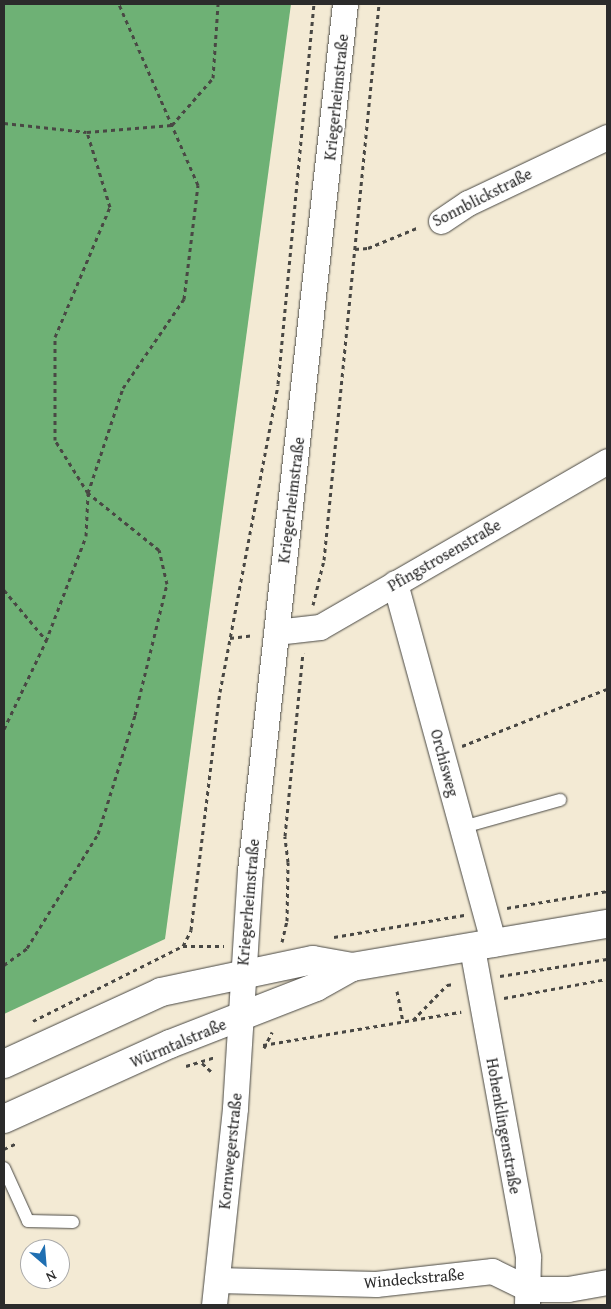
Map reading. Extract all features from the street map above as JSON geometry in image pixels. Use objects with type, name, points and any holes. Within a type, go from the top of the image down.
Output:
[{"type":"main road","name":"Würmtalstraße","points":[[4,1119],[170,1044],[241,995],[313,960],[352,967],[607,924]]},
{"type":"main road","name":"Würmtalstraße","points":[[4,1064],[161,992],[241,995],[316,987],[352,967]]},
{"type":"street","name":"Kriegerheimstraße","points":[[241,995],[251,862],[345,4]]},
{"type":"street","name":"Sonnblickstraße","points":[[441,221],[477,199],[607,138]]},
{"type":"street","name":"Pfingstrosenstraße","points":[[276,632],[307,630],[320,627],[607,461]]},
{"type":"street","name":"Orchisweg","points":[[395,583],[486,911],[483,946]]},
{"type":"street","name":"Hohenklingenstraße","points":[[483,946],[479,991],[528,1258],[528,1297]]},
{"type":"street","name":"Kornwegerstraße","points":[[214,1305],[238,1050],[241,995]]},
{"type":"street","name":"Windeckstraße","points":[[217,1280],[376,1284],[492,1271],[528,1297],[607,1282]]},
{"type":"lane","points":[[463,827],[560,800]]},
{"type":"lane","points":[[4,1168],[28,1221],[74,1222]]},
{"type":"path","points":[[4,729],[46,641],[86,536],[88,493],[123,388],[184,299],[198,185],[119,4]]},
{"type":"path","points":[[4,123],[87,132],[172,125],[213,78],[218,4]]},
{"type":"path","points":[[183,946],[191,930],[220,692],[278,384],[314,4]]},
{"type":"path","points":[[290,944],[282,945],[287,922],[288,862],[285,836],[300,668],[324,560],[379,4]]},
{"type":"path","points":[[4,965],[26,948],[98,834],[135,716],[167,584],[159,550],[88,493],[55,440],[55,337],[110,208],[87,132]]},
{"type":"path","name":"Sonnblickstraße","points":[[356,248],[368,248],[400,232],[441,221]]},
{"type":"path","points":[[4,590],[46,641]]},
{"type":"path","points":[[443,754],[607,689]]},
{"type":"path","points":[[326,939],[607,891]]},
{"type":"path","points":[[238,1050],[469,1011],[470,1004],[479,991],[607,959]]},
{"type":"path","points":[[413,1020],[422,1014],[447,985],[479,991],[607,979]]},
{"type":"path","points":[[397,991],[403,1021]]},
{"type":"green space","points":[[4,4],[291,4],[165,939],[4,1014]]}]
